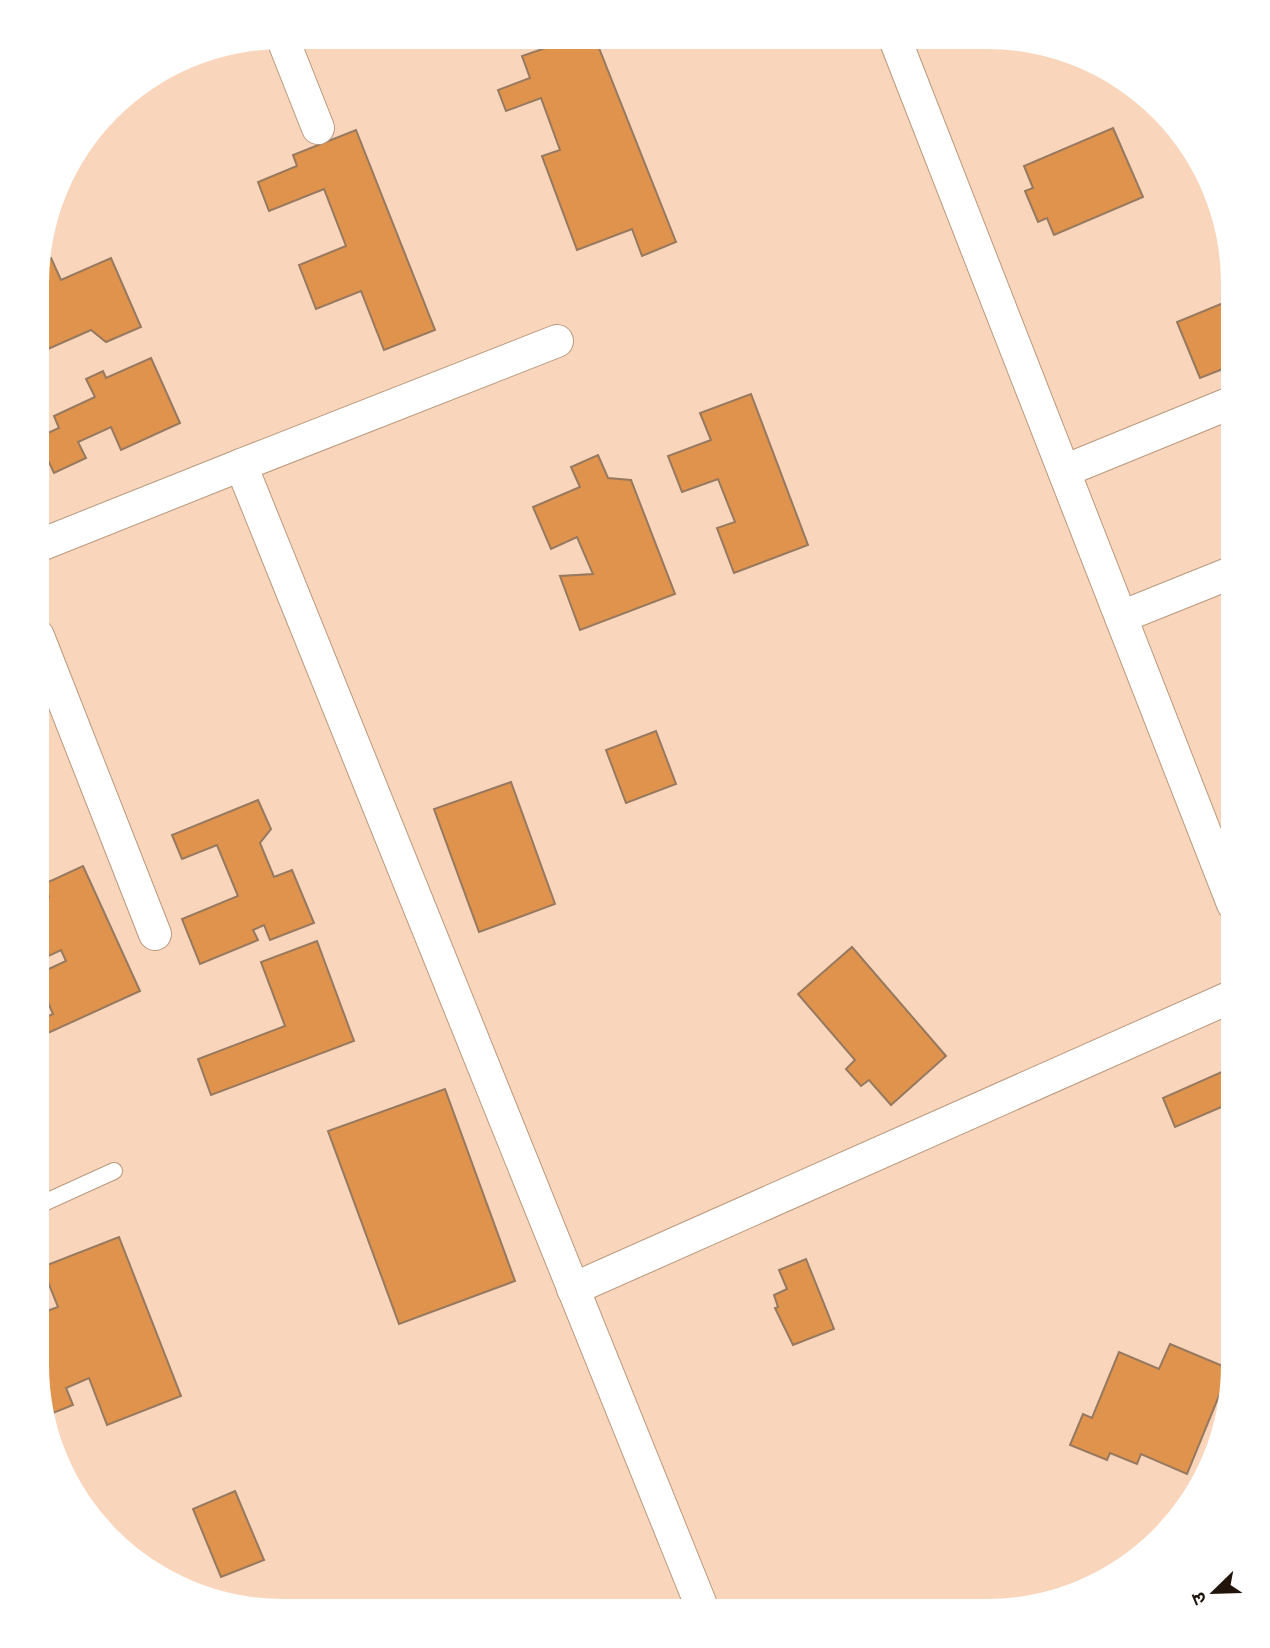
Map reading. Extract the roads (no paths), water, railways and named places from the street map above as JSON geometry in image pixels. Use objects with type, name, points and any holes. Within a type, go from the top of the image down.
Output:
[{"type":"street","points":[[287,49],[318,128]]},
{"type":"street","points":[[899,49],[1220,872]]},
{"type":"street","points":[[49,542],[557,341]]},
{"type":"street","points":[[1064,471],[1221,407]]},
{"type":"street","points":[[241,465],[698,1599]]},
{"type":"street","points":[[1121,617],[1221,577]]},
{"type":"street","points":[[49,664],[155,934]]},
{"type":"street","points":[[573,1289],[1220,1002]]},
{"type":"lane","points":[[49,1201],[114,1171]]}]
